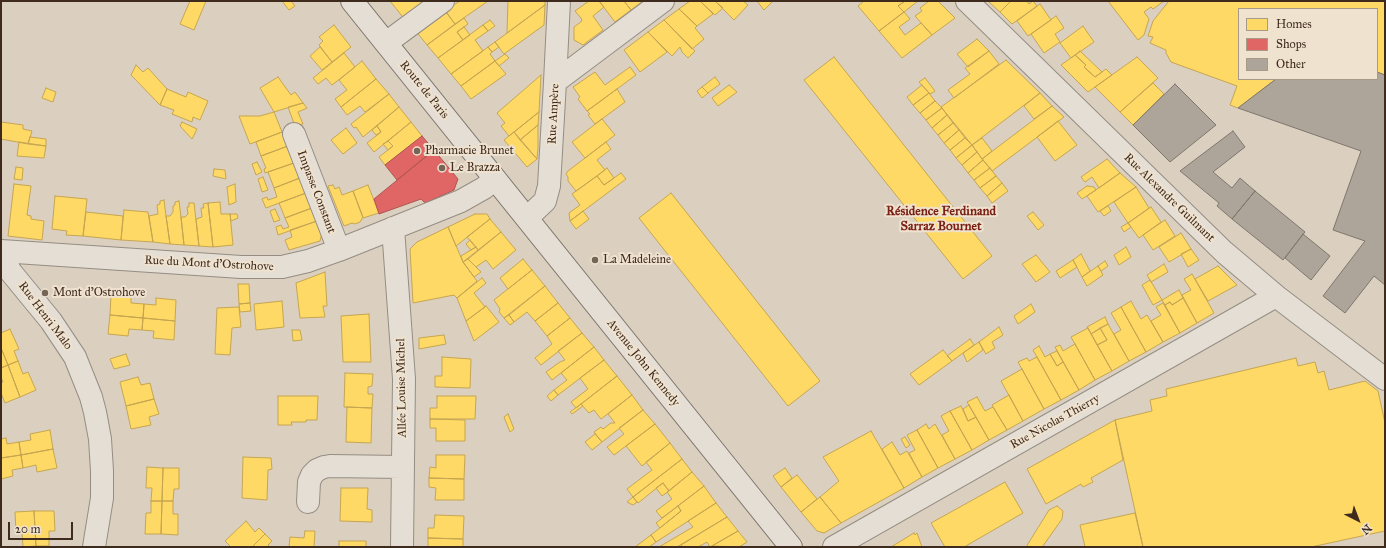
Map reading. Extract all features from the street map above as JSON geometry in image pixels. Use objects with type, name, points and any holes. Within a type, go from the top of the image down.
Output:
[{"type":"street","name":"Route de Paris","points":[[352,1],[495,179]]},
{"type":"street","points":[[386,43],[443,1]]},
{"type":"street","name":"Rue Ampère","points":[[527,218],[545,201],[549,186],[556,82],[559,1]]},
{"type":"street","points":[[556,82],[663,1]]},
{"type":"street","name":"Rue Alexandre Guilmant","points":[[967,1],[1224,252],[1276,296],[1385,379]]},
{"type":"street","name":"Impasse Constant","points":[[294,134],[339,250]]},
{"type":"street","name":"Avenue John Kennedy","points":[[495,179],[791,547]]},
{"type":"street","name":"Rue du Mont d'Ostrohove","points":[[3,251],[256,268],[282,267],[339,250],[475,195],[495,179]]},
{"type":"street","name":"Allée Louise Michel","points":[[393,228],[404,366],[402,547]]},
{"type":"street","name":"Rue Henri Malo","points":[[3,251],[10,271],[52,321],[75,356],[86,382],[100,439],[102,471],[102,498],[94,547]]},
{"type":"street","name":"Rue Nicolas Thierry","points":[[834,547],[1276,296]]},
{"type":"street","points":[[308,502],[309,482],[312,475],[317,470],[324,467],[402,467]]},
{"type":"building: Homes","points":[[190,1],[206,1],[194,30],[180,24]]},
{"type":"building: Homes","points":[[282,1],[291,1],[295,6],[289,10]]},
{"type":"building: Homes","points":[[390,1],[433,1],[406,21]]},
{"type":"building: Homes","points":[[460,1],[488,1],[455,24],[445,11]]},
{"type":"building: Homes","points":[[508,1],[545,1],[545,5],[507,33]]},
{"type":"building: Homes","points":[[589,1],[599,1],[604,7],[593,16],[603,30],[583,45],[574,40],[574,27],[582,21],[575,11]]},
{"type":"building: Homes","points":[[599,1],[624,1],[631,10],[615,22]]},
{"type":"building: Homes","points":[[624,1],[643,1],[631,10]]},
{"type":"building: Homes","points":[[690,1],[700,1],[713,14],[697,26],[679,9]]},
{"type":"building: Homes","points":[[700,1],[715,1],[723,8],[715,15]]},
{"type":"building: Homes","points":[[715,1],[743,1],[748,5],[734,20]]},
{"type":"building: Homes","points":[[757,1],[771,1],[772,2],[764,10]]},
{"type":"building: Homes","points":[[864,1],[905,1],[898,6],[904,12],[879,31],[858,6]]},
{"type":"building: Homes","points":[[905,1],[918,1],[904,12],[898,6]]},
{"type":"building: Homes","points":[[929,1],[938,1],[955,18],[932,35],[915,16],[922,11],[920,8]]},
{"type":"building: Homes","points":[[988,1],[1011,1],[1000,12]]},
{"type":"building: Homes","points":[[1011,1],[1027,1],[1029,4],[1033,1],[1037,6],[1012,24],[1000,12]]},
{"type":"building: Homes","points":[[1108,1],[1164,1],[1153,9],[1151,7],[1144,12],[1149,19],[1144,35],[1138,40]]},
{"type":"building: Homes","points":[[1169,1],[1385,1],[1385,75],[1378,72],[1378,8],[1238,8],[1238,80],[1275,80],[1238,108],[1230,105],[1237,86],[1171,62],[1166,50],[1150,43],[1153,37],[1148,36],[1153,21]]},
{"type":"building: Homes","points":[[1040,4],[1051,20],[1028,36],[1017,21]]},
{"type":"building: Homes","points":[[545,5],[544,25],[504,54],[495,42]]},
{"type":"building: Homes","points":[[444,9],[455,24],[427,45],[415,30]]},
{"type":"building: Homes","points":[[679,9],[697,26],[695,28],[704,39],[692,49],[664,20]]},
{"type":"building: Homes","points":[[904,12],[910,19],[899,27],[905,35],[921,23],[932,35],[902,58],[879,31]]},
{"type":"building: Homes","points":[[1056,16],[1064,28],[1055,34],[1060,42],[1044,53],[1031,34]]},
{"type":"building: Homes","points":[[464,18],[468,24],[457,32],[463,40],[438,58],[427,45]]},
{"type":"building: Homes","points":[[490,20],[495,26],[488,31],[483,25]]},
{"type":"building: Homes","points":[[664,20],[695,51],[688,58],[682,52],[680,47],[672,56],[648,32]]},
{"type":"building: Homes","points":[[334,25],[351,47],[332,62],[319,45],[323,41],[319,37]]},
{"type":"building: Homes","points":[[483,25],[488,31],[475,40],[483,51],[451,74],[438,58]]},
{"type":"building: Homes","points":[[1083,26],[1094,42],[1071,58],[1060,43]]},
{"type":"building: Homes","points":[[464,27],[470,35],[463,40],[457,32]]},
{"type":"building: Homes","points":[[648,32],[667,52],[640,72],[624,50]]},
{"type":"building: Homes","points":[[977,39],[989,51],[968,67],[957,54]]},
{"type":"building: Homes","points":[[495,42],[499,47],[492,52],[488,47]]},
{"type":"building: Homes","points":[[320,47],[332,62],[322,70],[310,56]]},
{"type":"building: Homes","points":[[488,47],[492,52],[490,54],[495,61],[461,86],[451,74]]},
{"type":"building: Homes","points":[[989,51],[999,64],[954,98],[948,90],[970,74],[965,68]]},
{"type":"building: Homes","points":[[1080,51],[1102,72],[1095,77],[1084,67],[1086,65],[1075,55]]},
{"type":"building: Homes","points":[[344,53],[355,67],[332,85],[326,78],[318,84],[313,78]]},
{"type":"building: Homes","points":[[505,54],[509,58],[499,66],[495,61]]},
{"type":"building: Homes","points":[[1075,55],[1086,65],[1084,67],[1095,77],[1106,69],[1112,75],[1088,92],[1061,65]]},
{"type":"building: Homes","points":[[834,57],[992,256],[963,279],[804,80]]},
{"type":"building: Homes","points":[[1137,57],[1158,78],[1120,112],[1095,87]]},
{"type":"building: Homes","points":[[1006,60],[1040,93],[972,145],[941,107]]},
{"type":"building: Homes","points":[[362,61],[376,79],[341,107],[335,99],[347,90],[339,80]]},
{"type":"building: Homes","points":[[495,61],[506,74],[471,99],[461,86]]},
{"type":"building: Homes","points":[[136,65],[143,72],[148,68],[167,89],[160,105],[131,75]]},
{"type":"building: Homes","points":[[630,67],[636,75],[587,111],[578,99],[580,97],[573,87],[595,72],[605,85]]},
{"type":"building: Homes","points":[[541,75],[539,112],[509,136],[501,126],[505,123],[497,113]]},
{"type":"building: Homes","points":[[278,77],[291,95],[295,92],[303,103],[274,112],[260,88]]},
{"type":"building: Homes","points":[[715,77],[720,84],[708,93],[702,87]]},
{"type":"building: Homes","points":[[925,78],[935,91],[930,94],[919,82]]},
{"type":"building: Homes","points":[[376,79],[389,94],[365,112],[360,106],[347,115],[341,107]]},
{"type":"building: Homes","points":[[1153,83],[1164,94],[1133,125],[1120,112]]},
{"type":"building: Homes","points":[[729,85],[737,92],[718,106],[712,98]]},
{"type":"building: Homes","points":[[922,85],[929,93],[913,105],[907,97]]},
{"type":"building: Homes","points":[[702,87],[708,93],[702,98],[697,91]]},
{"type":"building: Homes","points":[[46,88],[56,92],[53,102],[42,98]]},
{"type":"building: Homes","points":[[167,89],[186,97],[188,92],[208,101],[200,120],[193,117],[192,122],[172,114],[174,110],[160,105]]},
{"type":"building: Homes","points":[[617,89],[625,102],[595,124],[588,115],[590,114],[587,111]]},
{"type":"building: Homes","points":[[929,93],[935,101],[920,113],[913,105]]},
{"type":"building: Homes","points":[[1040,93],[1052,106],[1034,119],[1024,106]]},
{"type":"building: Homes","points":[[389,94],[399,107],[363,137],[356,127],[354,128],[351,124]]},
{"type":"building: Homes","points":[[935,101],[942,108],[926,120],[920,113]]},
{"type":"building: Homes","points":[[303,103],[307,108],[298,112],[303,124],[295,126],[288,107]]},
{"type":"building: Homes","points":[[1052,106],[1064,117],[992,171],[982,159]]},
{"type":"building: Homes","points":[[399,107],[411,122],[374,152],[367,143],[381,132],[377,126]]},
{"type":"building: Homes","points":[[942,108],[947,115],[932,128],[926,120]]},
{"type":"building: Homes","points":[[274,112],[282,132],[250,144],[239,116],[260,116]]},
{"type":"building: Homes","points":[[539,112],[538,125],[520,140],[514,132]]},
{"type":"building: Homes","points":[[947,115],[953,123],[938,135],[932,128]]},
{"type":"building: Homes","points":[[602,119],[615,135],[585,158],[572,142]]},
{"type":"building: Homes","points":[[1058,121],[1077,145],[1055,161],[1037,137]]},
{"type":"building: Homes","points":[[1,122],[23,125],[23,129],[32,131],[28,144],[1,139]]},
{"type":"building: Homes","points":[[182,122],[197,129],[192,139],[180,126]]},
{"type":"building: Homes","points":[[411,122],[422,136],[385,165],[379,157],[393,146],[388,141]]},
{"type":"building: Homes","points":[[953,123],[959,130],[944,143],[938,135]]},
{"type":"building: Homes","points":[[538,125],[538,147],[537,159],[520,140]]},
{"type":"building: Homes","points":[[377,126],[381,132],[376,135],[372,130]]},
{"type":"building: Homes","points":[[346,128],[357,143],[343,154],[331,140]]},
{"type":"building: Homes","points":[[959,130],[965,138],[950,150],[944,143]]},
{"type":"building: Homes","points":[[282,132],[288,146],[261,156],[256,142]]},
{"type":"building: Homes","points":[[514,132],[537,159],[527,167],[504,140]]},
{"type":"building: Homes","points":[[30,137],[46,139],[46,146],[28,144]]},
{"type":"building: Homes","points":[[965,138],[972,145],[956,158],[950,150]]},
{"type":"building: Homes","points":[[982,138],[992,151],[982,159],[972,145]]},
{"type":"building: Homes","points":[[388,141],[393,146],[388,150],[383,144]]},
{"type":"building: Homes","points":[[19,142],[46,146],[44,158],[17,156]]},
{"type":"building: Homes","points":[[606,142],[611,149],[597,160],[605,170],[576,191],[568,181],[566,174]]},
{"type":"building: Homes","points":[[972,145],[977,152],[962,165],[956,158]]},
{"type":"building: Homes","points":[[288,146],[294,163],[265,173],[264,169],[266,168],[261,156]]},
{"type":"building: Homes","points":[[977,152],[983,160],[968,173],[962,165]]},
{"type":"building: Homes","points":[[1107,159],[1120,173],[1099,188],[1092,177],[1085,182],[1081,177]]},
{"type":"building: Homes","points":[[983,160],[990,168],[974,180],[968,173]]},
{"type":"building: Homes","points":[[257,162],[262,172],[256,175],[252,164]]},
{"type":"building: Homes","points":[[294,163],[300,178],[274,188],[268,172]]},
{"type":"building: Homes","points":[[16,167],[23,168],[22,180],[14,179]]},
{"type":"building: Homes","points":[[607,168],[614,178],[604,185],[597,176]]},
{"type":"building: Homes","points":[[990,168],[996,176],[980,188],[974,180]]},
{"type":"building: Homes","points":[[214,169],[225,170],[226,179],[213,176]]},
{"type":"building: Homes","points":[[621,173],[626,179],[570,221],[569,213],[580,205],[572,194],[597,176],[604,185]]},
{"type":"building: Homes","points":[[1120,173],[1136,187],[1098,212],[1087,196]]},
{"type":"building: Homes","points":[[996,176],[1002,183],[987,196],[980,188]]},
{"type":"building: Homes","points":[[263,177],[268,190],[262,192],[258,179]]},
{"type":"building: Homes","points":[[300,178],[306,193],[266,208],[262,199],[267,197],[268,200],[277,197],[274,188]]},
{"type":"building: Homes","points":[[1002,183],[1008,191],[992,203],[987,196]]},
{"type":"building: Homes","points":[[14,184],[31,186],[27,215],[31,216],[31,219],[44,221],[42,240],[8,236]]},
{"type":"building: Homes","points":[[235,184],[236,202],[229,205],[227,187]]},
{"type":"building: Homes","points":[[333,185],[335,189],[339,187],[342,195],[353,191],[363,217],[360,222],[344,226],[328,186]]},
{"type":"building: Homes","points":[[368,185],[379,213],[363,218],[353,191]]},
{"type":"building: Homes","points":[[1087,186],[1094,187],[1096,190],[1082,199],[1077,193]]},
{"type":"building: Homes","points":[[1136,187],[1149,208],[1128,223],[1114,202]]},
{"type":"building: Homes","points":[[306,193],[312,208],[285,218],[279,203]]},
{"type":"building: Homes","points":[[671,193],[820,381],[788,406],[639,218]]},
{"type":"building: Homes","points":[[55,196],[87,199],[83,236],[66,235],[67,231],[52,229]]},
{"type":"building: Homes","points":[[164,200],[170,244],[153,242],[149,216],[158,214],[157,205],[160,204],[160,201]]},
{"type":"building: Homes","points":[[179,201],[184,245],[170,244],[166,216],[170,216],[173,212],[175,202]]},
{"type":"building: Homes","points":[[220,202],[221,214],[230,214],[233,245],[213,247],[208,203]]},
{"type":"building: Homes","points":[[189,203],[194,203],[199,246],[184,245],[181,217],[185,217],[188,214],[187,207],[189,207]]},
{"type":"building: Homes","points":[[208,203],[213,247],[199,246],[196,219],[202,217],[201,208],[204,208],[203,204]]},
{"type":"building: Homes","points":[[1108,206],[1111,211],[1104,216],[1100,211]]},
{"type":"building: Homes","points":[[1151,207],[1161,222],[1139,238],[1128,223]]},
{"type":"building: Homes","points":[[312,208],[317,221],[278,235],[276,227],[281,225],[283,229],[289,227],[285,218]]},
{"type":"building: Homes","points":[[275,209],[280,220],[274,222],[270,211]]},
{"type":"building: Homes","points":[[124,210],[148,212],[153,242],[121,240]]},
{"type":"building: Homes","points":[[583,211],[589,219],[576,229],[570,221]]},
{"type":"building: Homes","points":[[86,212],[123,216],[121,240],[83,236]]},
{"type":"building: Homes","points":[[1033,212],[1044,225],[1038,230],[1027,216]]},
{"type":"building: Homes","points":[[230,214],[237,214],[238,218],[231,221]]},
{"type":"building: Homes","points":[[475,214],[487,214],[490,219],[456,246],[448,227]]},
{"type":"building: Homes","points":[[490,219],[501,232],[478,250],[467,237]]},
{"type":"building: Homes","points":[[1165,220],[1175,236],[1153,250],[1143,235]]},
{"type":"building: Homes","points":[[317,221],[322,233],[320,241],[289,250],[285,240],[292,237],[290,230]]},
{"type":"building: Homes","points":[[1128,223],[1131,227],[1124,232],[1121,227]]},
{"type":"building: Homes","points":[[448,227],[463,262],[477,281],[457,298],[454,295],[413,303],[410,249],[417,242]]},
{"type":"building: Homes","points":[[501,232],[516,250],[493,269],[486,260],[476,267],[468,259]]},
{"type":"building: Homes","points":[[1181,233],[1191,249],[1169,262],[1159,247]]},
{"type":"building: Homes","points":[[470,240],[476,247],[471,250],[466,244]]},
{"type":"building: Homes","points":[[476,247],[478,250],[463,262],[461,256]]},
{"type":"building: Homes","points":[[1126,247],[1131,257],[1119,265],[1114,255]]},
{"type":"building: Homes","points":[[1191,249],[1199,260],[1188,267],[1181,254]]},
{"type":"building: Homes","points":[[1081,254],[1090,271],[1082,277],[1073,260]]},
{"type":"building: Homes","points":[[1036,255],[1050,272],[1036,282],[1022,264]]},
{"type":"building: Homes","points":[[468,259],[481,272],[474,277],[463,262]]},
{"type":"building: Homes","points":[[523,259],[532,270],[508,289],[500,278]]},
{"type":"building: Homes","points":[[1073,260],[1077,267],[1060,278],[1056,271]]},
{"type":"building: Homes","points":[[1105,261],[1108,266],[1101,271],[1098,266]]},
{"type":"building: Homes","points":[[1164,264],[1168,272],[1151,282],[1147,275]]},
{"type":"building: Homes","points":[[1098,266],[1103,275],[1087,286],[1082,277]]},
{"type":"building: Homes","points":[[1218,266],[1237,285],[1208,301],[1195,279]]},
{"type":"building: Homes","points":[[532,270],[545,286],[504,318],[499,312],[500,309],[494,300]]},
{"type":"building: Homes","points":[[325,272],[327,306],[323,306],[325,317],[300,318],[296,283]]},
{"type":"building: Homes","points":[[1192,274],[1214,313],[1197,323],[1182,295],[1191,290],[1184,279]]},
{"type":"building: Homes","points":[[482,278],[486,283],[474,293],[485,307],[466,321],[457,298]]},
{"type":"building: Homes","points":[[1150,280],[1162,300],[1153,305],[1142,285]]},
{"type":"building: Homes","points":[[238,284],[249,284],[250,303],[239,304]]},
{"type":"building: Homes","points":[[545,286],[558,303],[535,321],[527,312],[514,322],[509,315]]},
{"type":"building: Homes","points":[[1179,290],[1183,298],[1172,305],[1170,302],[1165,305],[1162,300]]},
{"type":"building: Homes","points":[[111,295],[131,296],[131,303],[144,304],[143,318],[110,315]]},
{"type":"building: Homes","points":[[156,298],[176,300],[175,321],[143,318],[144,304],[156,305]]},
{"type":"building: Homes","points":[[1183,298],[1197,323],[1180,333],[1165,305],[1170,302],[1172,305]]},
{"type":"building: Homes","points":[[282,301],[284,327],[256,330],[254,304]]},
{"type":"building: Homes","points":[[1131,301],[1141,319],[1147,315],[1163,342],[1146,352],[1121,307]]},
{"type":"building: Homes","points":[[250,303],[251,311],[240,312],[239,304]]},
{"type":"building: Homes","points":[[558,303],[570,318],[547,336],[535,321]]},
{"type":"building: Homes","points":[[1163,303],[1180,333],[1163,342],[1151,321],[1161,315],[1156,307]]},
{"type":"building: Homes","points":[[1031,304],[1035,312],[1018,324],[1014,316]]},
{"type":"building: Homes","points":[[486,306],[499,322],[474,341],[466,321]]},
{"type":"building: Homes","points":[[239,307],[241,327],[232,328],[230,355],[215,354],[217,308]]},
{"type":"building: Homes","points":[[1121,307],[1146,352],[1129,361],[1114,334],[1121,330],[1111,313]]},
{"type":"building: Homes","points":[[369,314],[371,362],[343,362],[341,316]]},
{"type":"building: Homes","points":[[110,315],[143,318],[142,330],[129,329],[128,336],[108,334]]},
{"type":"building: Homes","points":[[509,315],[514,322],[510,325],[504,318]]},
{"type":"building: Homes","points":[[1105,317],[1108,324],[1091,334],[1087,327]]},
{"type":"building: Homes","points":[[143,318],[175,321],[174,340],[153,338],[154,331],[142,330]]},
{"type":"building: Homes","points":[[570,318],[582,333],[541,365],[535,358],[552,344],[547,336]]},
{"type":"building: Homes","points":[[1108,324],[1129,361],[1112,371],[1097,345],[1107,340],[1100,328]]},
{"type":"building: Homes","points":[[999,327],[1003,335],[992,342],[995,348],[986,354],[979,342]]},
{"type":"building: Homes","points":[[1088,328],[1112,371],[1095,380],[1071,337]]},
{"type":"building: Homes","points":[[1100,328],[1107,340],[1097,345],[1091,334]]},
{"type":"building: Homes","points":[[10,329],[19,349],[14,351],[18,361],[8,365],[1,348],[1,333]]},
{"type":"building: Homes","points":[[292,330],[300,330],[302,340],[293,341]]},
{"type":"building: Homes","points":[[582,333],[594,347],[552,380],[546,372],[565,360],[558,351]]},
{"type":"building: Homes","points":[[444,335],[446,344],[419,349],[419,338]]},
{"type":"building: Homes","points":[[970,339],[974,345],[952,361],[947,356]]},
{"type":"building: Homes","points":[[979,342],[983,350],[967,362],[963,353]]},
{"type":"building: Homes","points":[[1075,344],[1095,380],[1079,390],[1055,347],[1060,345],[1063,351]]},
{"type":"building: Homes","points":[[1039,346],[1045,357],[1050,354],[1057,366],[1063,362],[1079,390],[1061,400],[1033,350]]},
{"type":"building: Homes","points":[[594,347],[604,360],[558,395],[554,390],[567,380],[561,373]]},
{"type":"building: Homes","points":[[1,348],[8,365],[1,368]]},
{"type":"building: Homes","points":[[943,350],[952,361],[919,385],[910,374]]},
{"type":"building: Homes","points":[[1057,351],[1063,362],[1057,366],[1050,354]]},
{"type":"building: Homes","points":[[126,354],[130,365],[114,369],[110,359]]},
{"type":"building: Homes","points":[[442,357],[471,359],[470,388],[435,387],[435,376],[442,376]]},
{"type":"building: Homes","points":[[1037,357],[1061,400],[1044,409],[1018,362],[1027,358],[1029,361]]},
{"type":"building: Homes","points":[[1296,358],[1298,366],[1315,362],[1318,373],[1324,371],[1329,390],[1365,381],[1378,391],[1385,423],[1385,531],[1311,547],[1143,547],[1115,420],[1152,411],[1150,400],[1167,396],[1166,389]]},
{"type":"building: Homes","points":[[604,360],[617,376],[576,408],[571,402],[588,389],[580,378]]},
{"type":"building: Homes","points":[[18,361],[23,374],[28,372],[36,390],[20,397],[8,365]]},
{"type":"building: Homes","points":[[8,365],[20,397],[5,403],[1,393],[1,383],[3,382],[1,377],[1,368]]},
{"type":"building: Homes","points":[[1022,369],[1044,409],[1023,421],[1001,381]]},
{"type":"building: Homes","points":[[345,373],[373,374],[372,386],[368,387],[368,394],[373,394],[372,408],[344,407]]},
{"type":"building: Homes","points":[[617,376],[632,395],[601,419],[594,410],[589,413],[581,404]]},
{"type":"building: Homes","points":[[138,377],[141,385],[150,383],[154,399],[126,406],[120,382]]},
{"type":"building: Homes","points":[[554,390],[558,395],[551,401],[547,396]]},
{"type":"building: Homes","points":[[632,395],[643,410],[602,442],[594,432],[601,427],[603,429],[611,423],[615,423],[608,414]]},
{"type":"building: Homes","points":[[1009,395],[1023,421],[1007,430],[992,405]]},
{"type":"building: Homes","points":[[278,396],[318,396],[317,420],[291,422],[292,425],[278,425]]},
{"type":"building: Homes","points":[[437,396],[476,396],[475,419],[430,419],[430,408],[437,408]]},
{"type":"building: Homes","points":[[977,397],[985,411],[993,407],[1007,430],[989,440],[967,402]]},
{"type":"building: Homes","points":[[154,399],[159,414],[149,417],[151,425],[131,429],[126,406]]},
{"type":"building: Homes","points":[[581,404],[583,406],[572,414],[570,412]]},
{"type":"building: Homes","points":[[969,405],[976,417],[968,421],[963,409]]},
{"type":"building: Homes","points":[[961,406],[968,421],[976,417],[989,440],[972,450],[950,411]]},
{"type":"building: Homes","points":[[347,407],[372,408],[371,443],[346,442]]},
{"type":"building: Homes","points":[[643,410],[655,424],[614,455],[607,447],[624,434],[619,428]]},
{"type":"building: Homes","points":[[950,411],[972,450],[955,459],[942,435],[949,431],[941,416]]},
{"type":"building: Homes","points":[[508,414],[514,429],[510,432],[504,417]]},
{"type":"building: Homes","points":[[430,419],[465,420],[465,441],[436,441],[436,428],[430,428]]},
{"type":"building: Homes","points":[[1115,420],[1123,460],[1091,478],[1093,482],[1083,487],[1081,484],[1046,504],[1027,469]]},
{"type":"building: Homes","points":[[655,424],[670,443],[642,466],[626,446]]},
{"type":"building: Homes","points":[[926,424],[929,429],[935,424],[955,459],[938,468],[917,430]]},
{"type":"building: Homes","points":[[50,430],[53,449],[21,455],[19,442],[31,440],[30,434]]},
{"type":"building: Homes","points":[[917,430],[938,468],[922,477],[909,453],[915,450],[907,435]]},
{"type":"building: Homes","points":[[871,431],[904,488],[841,523],[820,497],[839,481],[823,457]]},
{"type":"building: Homes","points":[[595,434],[602,442],[592,450],[585,442]]},
{"type":"building: Homes","points":[[905,437],[910,445],[906,448],[901,439]]},
{"type":"building: Homes","points":[[6,438],[7,444],[19,442],[21,455],[1,458],[1,439]]},
{"type":"building: Homes","points":[[892,442],[900,455],[907,451],[922,477],[904,488],[882,449]]},
{"type":"building: Homes","points":[[670,443],[682,459],[633,497],[627,489],[652,470],[646,462]]},
{"type":"building: Homes","points":[[53,449],[57,468],[37,472],[36,465],[23,468],[21,455]]},
{"type":"building: Homes","points":[[21,455],[23,468],[12,470],[13,476],[1,479],[1,458]]},
{"type":"building: Homes","points":[[436,455],[465,455],[464,479],[429,478],[430,467],[436,468]]},
{"type":"building: Homes","points":[[243,457],[271,458],[272,469],[268,470],[267,500],[242,498]]},
{"type":"building: Homes","points":[[682,459],[692,472],[669,491],[663,483],[638,503],[633,497]]},
{"type":"building: Homes","points":[[147,467],[163,468],[162,501],[151,501],[152,488],[146,488]]},
{"type":"building: Homes","points":[[163,468],[179,468],[179,489],[174,489],[173,501],[162,501]]},
{"type":"building: Homes","points":[[785,468],[792,478],[781,487],[773,476]]},
{"type":"building: Homes","points":[[692,472],[704,486],[662,518],[656,511],[672,499],[667,492]]},
{"type":"building: Homes","points":[[797,475],[817,499],[801,512],[781,487]]},
{"type":"building: Homes","points":[[429,478],[464,479],[464,500],[435,500],[436,488],[429,487]]},
{"type":"building: Homes","points":[[1005,482],[1023,513],[964,547],[945,547],[931,523]]},
{"type":"building: Homes","points":[[663,483],[669,491],[662,496],[656,488]]},
{"type":"building: Homes","points":[[704,486],[716,503],[656,542],[651,535],[681,511],[678,506]]},
{"type":"building: Homes","points":[[341,488],[368,488],[367,509],[372,510],[372,522],[340,521]]},
{"type":"building: Homes","points":[[633,497],[637,502],[633,505],[627,502]]},
{"type":"building: Homes","points":[[820,497],[841,523],[824,533],[817,531],[801,512]]},
{"type":"building: Homes","points":[[151,501],[162,501],[161,534],[145,534],[146,513],[151,513]]},
{"type":"building: Homes","points":[[162,501],[173,501],[173,514],[178,514],[178,535],[161,534]]},
{"type":"building: Homes","points":[[716,503],[727,517],[677,547],[659,547],[693,527],[688,521]]},
{"type":"building: Homes","points":[[678,506],[681,511],[660,528],[656,523]]},
{"type":"building: Homes","points":[[1057,506],[1063,511],[1062,519],[1042,547],[1026,547],[1049,510]]},
{"type":"building: Homes","points":[[34,511],[54,511],[55,531],[49,531],[49,546],[36,546]]},
{"type":"building: Homes","points":[[34,511],[36,546],[23,547],[22,532],[16,532],[15,512]]},
{"type":"building: Homes","points":[[1135,513],[1143,547],[1085,547],[1080,525]]},
{"type":"building: Homes","points":[[435,515],[464,516],[463,539],[428,538],[428,528],[434,528]]},
{"type":"building: Homes","points":[[727,517],[738,531],[710,547],[707,542],[698,547],[682,547],[681,545]]},
{"type":"building: Homes","points":[[246,521],[255,532],[259,528],[265,534],[252,547],[231,547],[225,541]]},
{"type":"building: Homes","points":[[305,531],[315,531],[314,547],[289,547],[290,537],[304,538]]},
{"type":"building: Homes","points":[[738,531],[747,542],[739,547],[712,546]]},
{"type":"building: Homes","points":[[914,533],[915,535],[917,533],[922,547],[891,547]]},
{"type":"building: Homes","points":[[265,534],[272,541],[268,545],[270,547],[252,547]]},
{"type":"building: Homes","points":[[651,535],[656,542],[649,547],[635,547]]},
{"type":"building: Homes","points":[[428,538],[463,539],[463,547],[428,547]]},
{"type":"building: Homes","points":[[339,541],[366,541],[366,547],[339,547]]},
{"type":"building: Shops","points":[[422,136],[434,150],[397,180],[385,165]]},
{"type":"building: Shops","points":[[434,150],[458,179],[454,190],[425,203],[421,199],[379,214],[374,199]]},
{"type":"building: Other","points":[[1378,72],[1385,75],[1385,285],[1374,276],[1345,313],[1323,296],[1365,241],[1333,230],[1361,151],[1238,108],[1275,80],[1378,80]]},
{"type":"building: Other","points":[[1175,84],[1216,125],[1170,162],[1133,125]]},
{"type":"building: Other","points":[[1233,131],[1245,147],[1213,172],[1232,188],[1240,178],[1255,191],[1232,219],[1217,206],[1219,203],[1180,171]]},
{"type":"building: Other","points":[[1255,191],[1305,232],[1283,260],[1232,219]]},
{"type":"building: Other","points":[[1303,234],[1330,256],[1311,280],[1285,258]]},
{"type":"place","name":"Pharmacie Brunet","points":[[417,151]]},
{"type":"place","name":"Le Brazza","points":[[442,168]]},
{"type":"place","name":"La Madeleine","points":[[595,260]]},
{"type":"place","name":"Mont d'Ostrohove","points":[[45,293]]},
{"type":"district","name":"Résidence Ferdinand Sarraz Bournet","points":[[941,220]]}]
